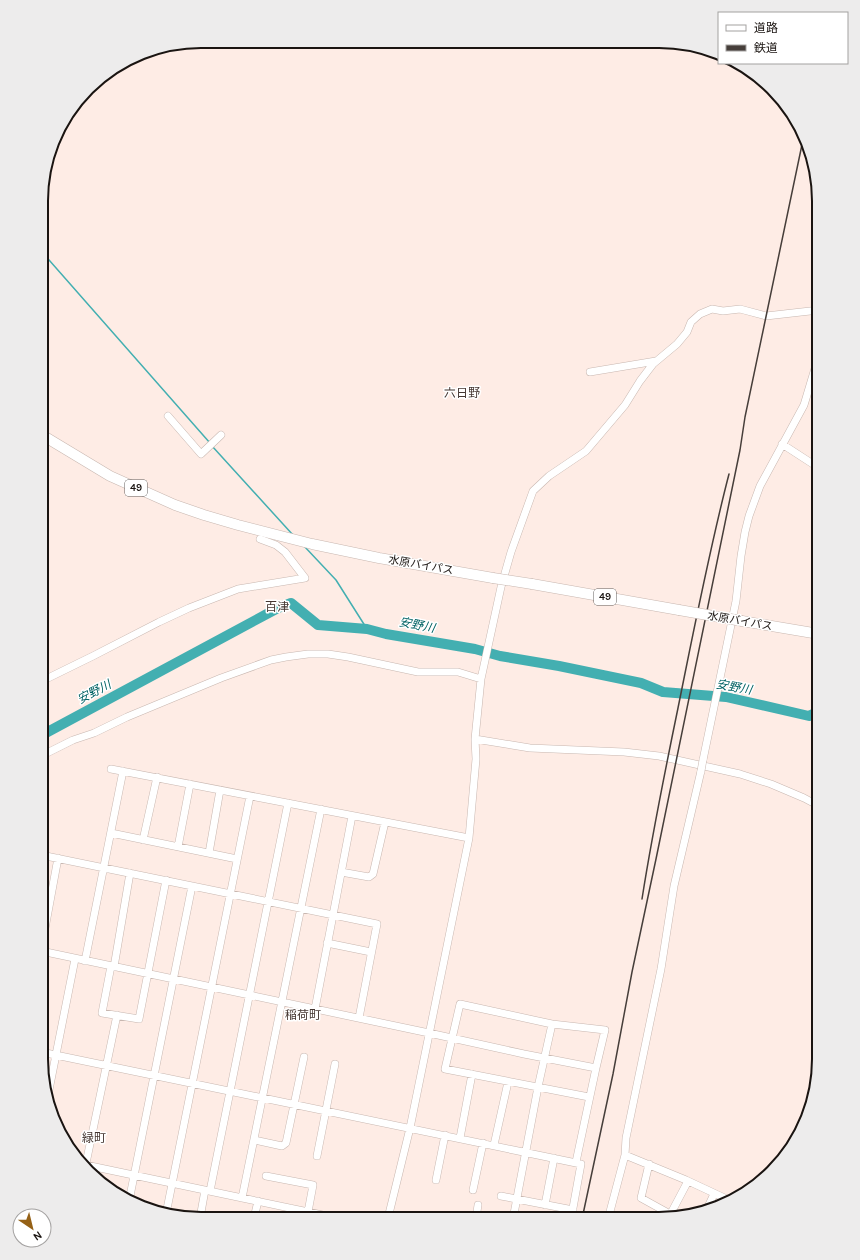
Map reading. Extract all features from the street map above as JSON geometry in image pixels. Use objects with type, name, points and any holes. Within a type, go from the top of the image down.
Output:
[{"type":"highway","name":"水原バイパス","points":[[48,439],[116,479],[175,505],[238,525],[312,544],[379,558],[812,633]]},
{"type":"street","points":[[389,1212],[410,1128],[469,838],[476,759],[475,739],[481,679],[484,671],[501,587],[511,552],[532,493],[549,476],[586,450],[621,410],[640,381],[656,361],[677,344],[687,332],[691,322],[700,314],[712,309],[723,311],[740,309],[766,316],[812,311]]},
{"type":"street","points":[[590,372],[656,361]]},
{"type":"street","points":[[610,1212],[625,1155],[626,1138],[661,969],[674,886],[701,771],[724,662],[736,601],[744,532],[760,486],[804,405],[812,378]]},
{"type":"street","points":[[168,416],[200,454],[221,435]]},
{"type":"street","points":[[782,444],[812,463]]},
{"type":"street","points":[[48,677],[165,619],[238,589],[305,578],[284,552],[276,545],[260,539]]},
{"type":"street","points":[[48,753],[73,740],[94,733],[127,717],[228,675],[272,660],[286,657],[308,654],[328,654],[418,672],[458,672],[481,679]]},
{"type":"street","points":[[475,739],[530,748],[624,752],[659,756],[740,774],[771,784],[812,802]]},
{"type":"street","points":[[111,768],[469,838]]},
{"type":"street","points":[[86,961],[123,771]]},
{"type":"street","points":[[143,840],[157,777]]},
{"type":"street","points":[[178,847],[190,784]]},
{"type":"street","points":[[209,853],[220,790]]},
{"type":"street","points":[[167,1208],[250,796]]},
{"type":"street","points":[[202,1212],[230,1091],[288,803]]},
{"type":"street","points":[[242,1198],[321,809]]},
{"type":"street","points":[[315,1009],[352,816]]},
{"type":"street","points":[[341,872],[369,877],[373,874],[385,822]]},
{"type":"street","points":[[110,833],[237,859]]},
{"type":"street","points":[[48,856],[377,924],[359,1018]]},
{"type":"street","points":[[48,913],[58,858]]},
{"type":"street","points":[[130,873],[113,966],[102,1013],[117,1016],[139,1019],[166,880]]},
{"type":"street","points":[[130,1195],[192,886]]},
{"type":"street","points":[[327,943],[372,952]]},
{"type":"street","points":[[48,953],[596,1068]]},
{"type":"street","points":[[50,1084],[75,959]]},
{"type":"street","points":[[576,1162],[589,1097],[605,1030],[552,1024],[460,1004],[445,1069],[589,1097]]},
{"type":"street","points":[[85,1159],[117,1016]]},
{"type":"street","points":[[514,1212],[525,1152],[552,1024]]},
{"type":"street","points":[[48,1053],[576,1162],[581,1164],[573,1212]]},
{"type":"street","points":[[254,1140],[282,1146],[286,1143],[304,1057]]},
{"type":"street","points":[[317,1156],[336,1064]]},
{"type":"street","points":[[460,1138],[472,1074]]},
{"type":"street","points":[[494,1145],[508,1082]]},
{"type":"street","points":[[436,1180],[445,1135]]},
{"type":"street","points":[[473,1190],[483,1143]]},
{"type":"street","points":[[625,1155],[649,1164],[723,1198]]},
{"type":"street","points":[[545,1205],[554,1158]]},
{"type":"street","points":[[649,1164],[641,1198],[663,1212]]},
{"type":"street","points":[[93,1167],[308,1212],[313,1186],[266,1176]]},
{"type":"street","points":[[671,1212],[688,1181]]},
{"type":"street","points":[[710,1203],[714,1194]]},
{"type":"street","points":[[501,1196],[545,1205],[562,1212]]},
{"type":"street","points":[[255,1212],[258,1201]]},
{"type":"street","points":[[477,1212],[478,1205]]},
{"type":"street","points":[[289,1212],[290,1208]]},
{"type":"waterway","points":[[48,259],[210,443]]},
{"type":"waterway","points":[[212,446],[293,535]]},
{"type":"waterway","points":[[304,546],[336,580],[367,629]]},
{"type":"waterway","name":"安野川","points":[[48,732],[278,608],[291,603],[318,625],[367,629],[386,634],[475,649],[500,656],[559,666],[641,683],[663,692],[726,697],[809,716],[812,714]]},
{"type":"railway","points":[[583,1212],[613,1074],[632,972],[802,146]]},
{"type":"railway","points":[[642,899],[659,803],[696,620],[729,474]]},
{"type":"district","name":"六日野","points":[[462,393]]},
{"type":"district","name":"百津","points":[[277,607]]},
{"type":"district","name":"稲荷町","points":[[303,1015]]},
{"type":"district","name":"緑町","points":[[94,1138]]}]
